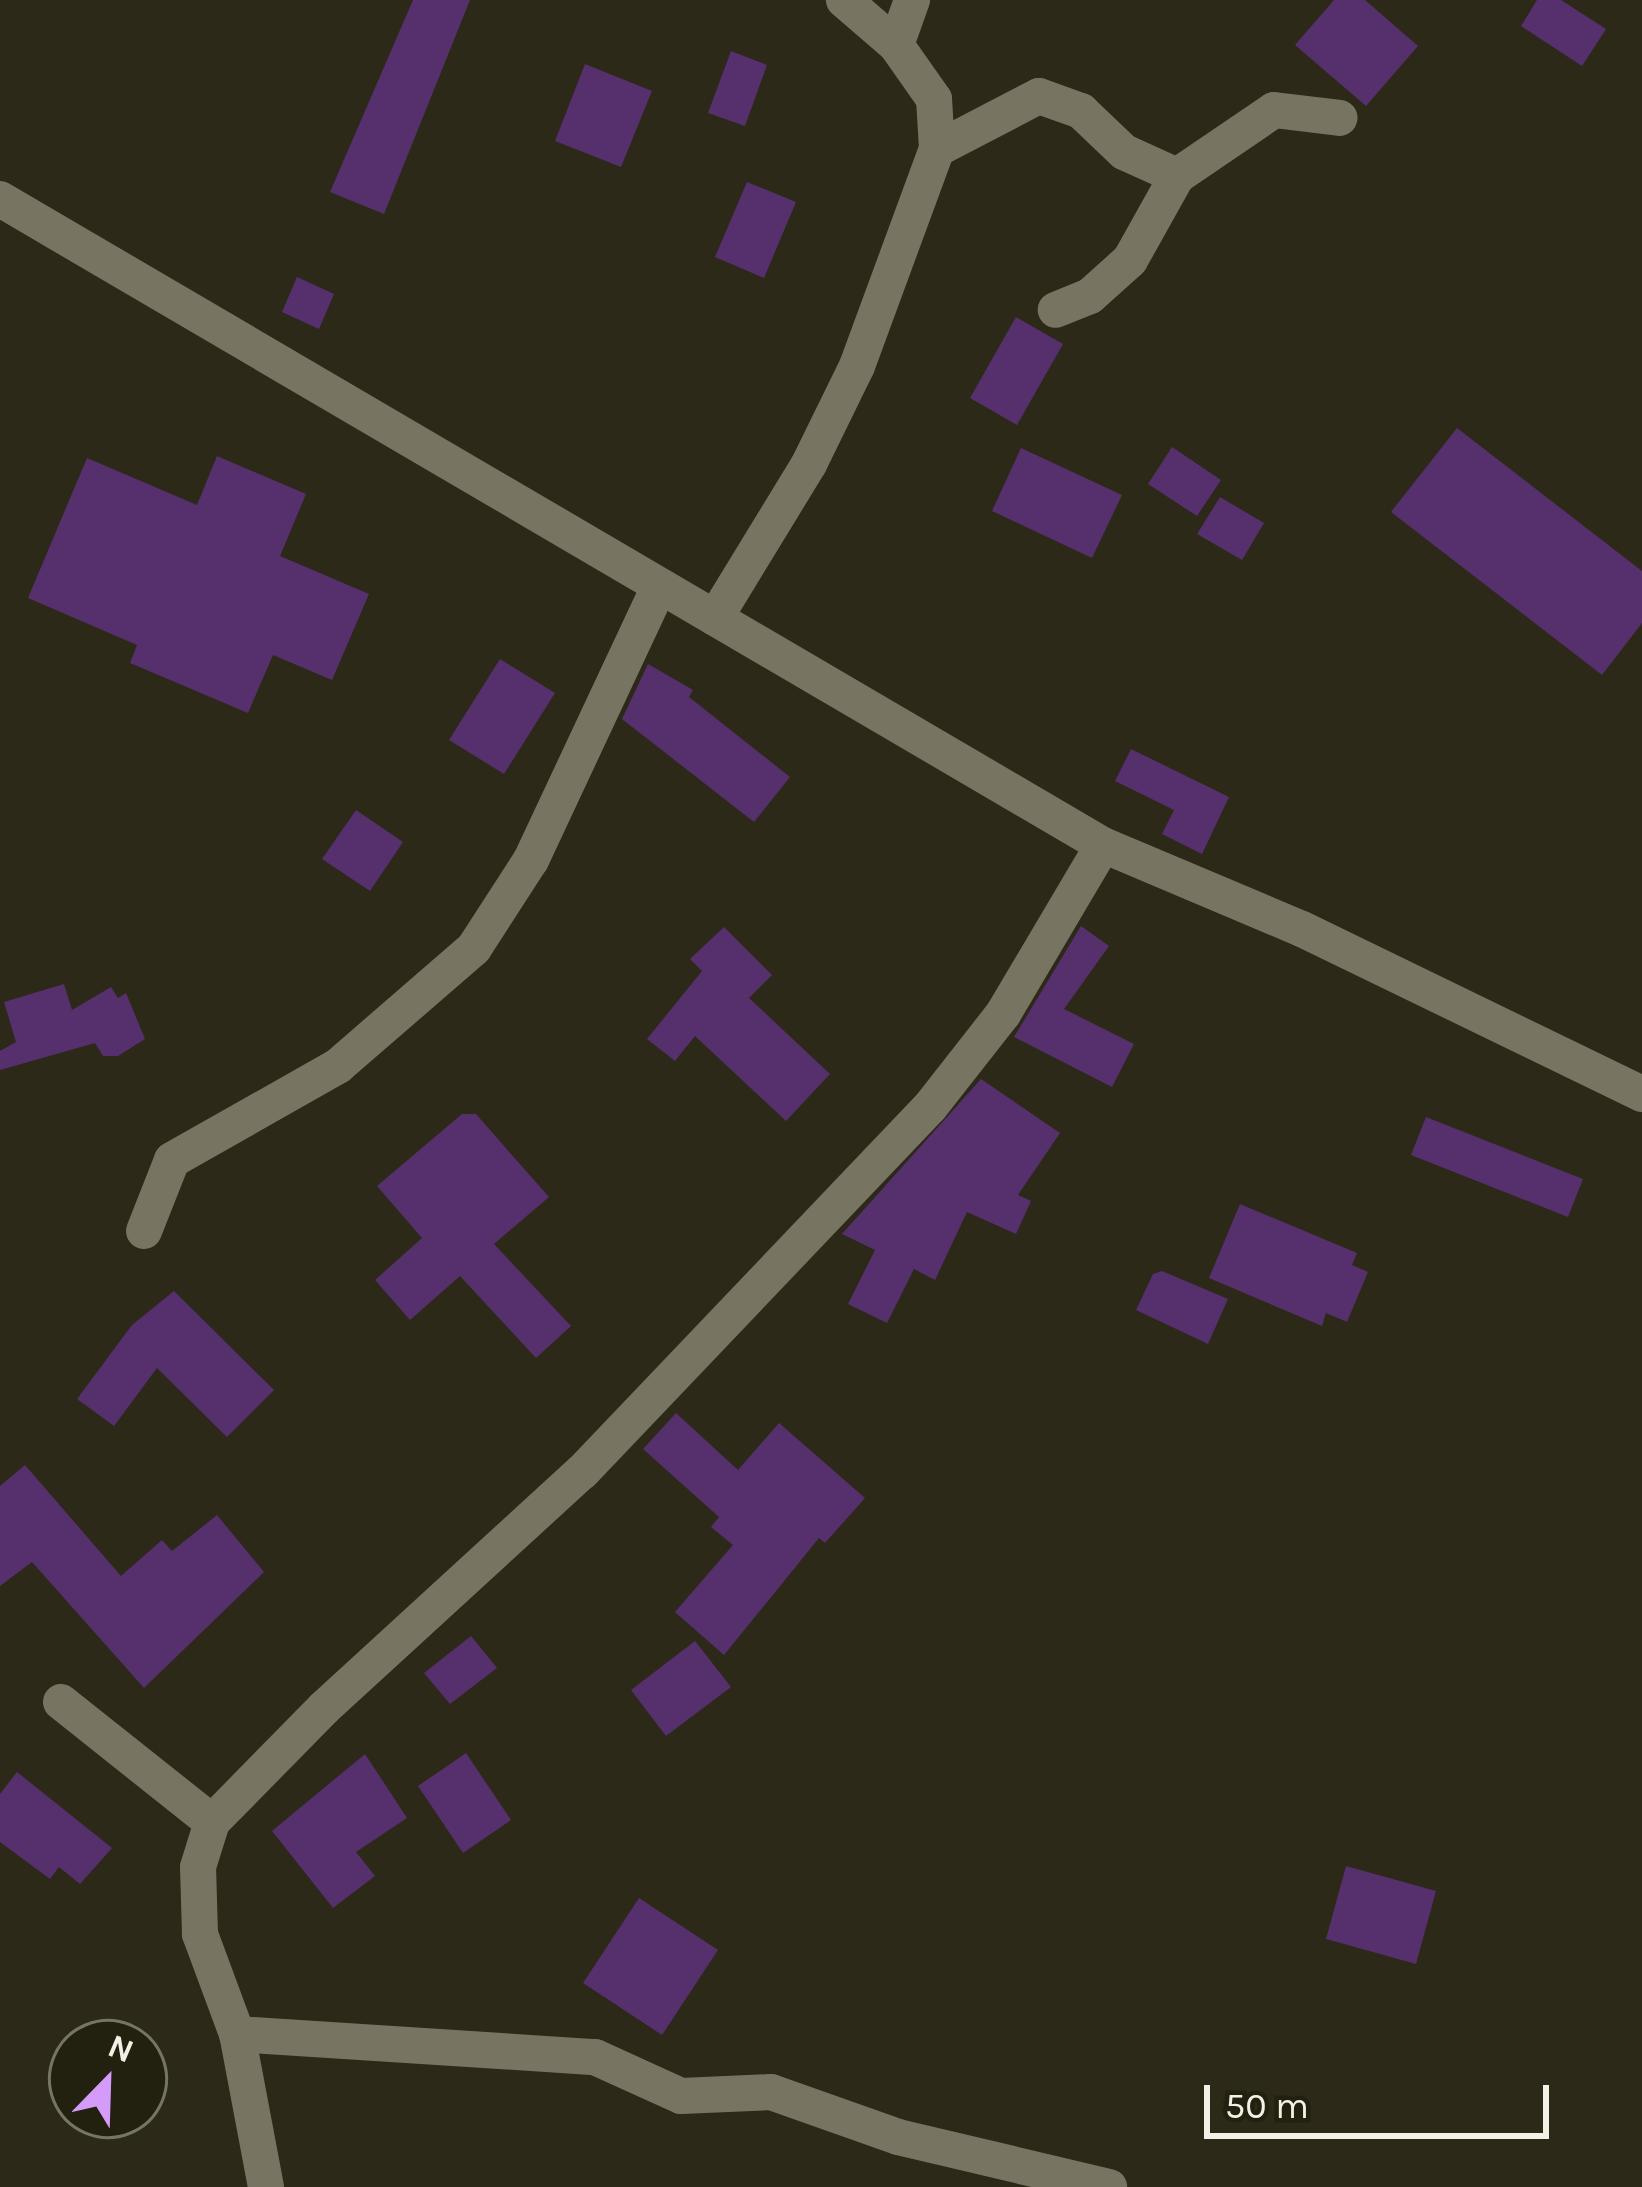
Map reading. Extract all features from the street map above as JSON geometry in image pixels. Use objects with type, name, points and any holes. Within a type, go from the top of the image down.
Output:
[{"type":"street","points":[[716,617],[809,464],[857,365],[937,149],[934,98],[896,45],[844,0]]},
{"type":"street","points":[[896,45],[912,0]]},
{"type":"street","points":[[937,149],[1039,96],[1081,112],[1124,152],[1177,176]]},
{"type":"street","points":[[1056,310],[1090,296],[1130,260],[1177,176],[1274,110],[1340,118]]},
{"type":"street","points":[[0,199],[1102,845],[1302,929],[1642,1094]]},
{"type":"street","points":[[144,1231],[172,1160],[338,1066],[474,948],[531,860],[659,587]]},
{"type":"street","points":[[266,2187],[237,2034],[200,1934],[198,1867],[212,1822],[324,1708],[582,1472],[929,1107],[1003,1014],[1102,845]]},
{"type":"street","points":[[61,1702],[212,1822]]},
{"type":"street","points":[[237,2034],[595,2057],[681,2096],[771,2092],[898,2137],[1109,2187]]},
{"type":"building","points":[[413,0],[470,0],[384,214],[330,192]]},
{"type":"building","points":[[1334,0],[1365,0],[1418,46],[1366,106],[1295,45]]},
{"type":"building","points":[[1537,0],[1561,0],[1606,29],[1582,66],[1521,26]]},
{"type":"building","points":[[731,51],[767,65],[745,126],[708,113]]},
{"type":"building","points":[[585,64],[652,91],[621,167],[555,141]]},
{"type":"building","points":[[747,182],[796,202],[764,278],[715,257]]},
{"type":"building","points":[[297,277],[334,294],[319,329],[282,312]]},
{"type":"building","points":[[1016,317],[1063,344],[1017,425],[970,398]]},
{"type":"building","points":[[1457,428],[1642,571],[1642,623],[1602,675],[1391,512]]},
{"type":"building","points":[[1172,447],[1221,480],[1197,516],[1148,484]]},
{"type":"building","points":[[1021,448],[1122,495],[1092,558],[992,511]]},
{"type":"building","points":[[217,456],[306,494],[280,556],[369,594],[332,680],[273,655],[248,713],[130,663],[137,645],[28,598],[87,458],[197,505]]},
{"type":"building","points":[[1220,497],[1264,523],[1242,560],[1197,534]]},
{"type":"building","points":[[500,659],[555,693],[504,774],[449,740]]},
{"type":"building","points":[[648,664],[693,690],[689,697],[790,777],[754,822],[622,719]]},
{"type":"building","points":[[1131,749],[1229,797],[1202,854],[1162,834],[1174,810],[1115,781]]},
{"type":"building","points":[[356,810],[403,842],[370,891],[322,859]]},
{"type":"building","points":[[1081,926],[1109,946],[1064,1009],[1134,1044],[1112,1087],[1014,1037]]},
{"type":"building","points":[[724,927],[772,975],[749,998],[830,1074],[786,1121],[695,1036],[675,1061],[647,1039],[702,971],[690,959]]},
{"type":"building","points":[[64,984],[72,1010],[111,987],[118,998],[126,993],[145,1039],[118,1056],[103,1056],[95,1043],[0,1070],[0,1051],[16,1042],[4,1002]]},
{"type":"building","points":[[981,1079],[1060,1133],[1018,1195],[1031,1201],[1016,1234],[967,1212],[935,1280],[914,1269],[887,1323],[848,1304],[875,1250],[842,1234]]},
{"type":"building","points":[[462,1114],[476,1114],[549,1197],[494,1244],[571,1326],[536,1358],[460,1276],[410,1320],[375,1280],[422,1238],[377,1186]]},
{"type":"building","points":[[1426,1117],[1583,1179],[1568,1217],[1411,1155]]},
{"type":"building","points":[[1240,1204],[1357,1253],[1352,1265],[1368,1272],[1347,1322],[1326,1313],[1322,1326],[1209,1278]]},
{"type":"building","points":[[1162,1271],[1228,1299],[1208,1344],[1136,1310],[1153,1274]]},
{"type":"building","points":[[174,1291],[274,1390],[227,1437],[157,1368],[114,1426],[77,1399],[132,1325]]},
{"type":"building","points":[[676,1413],[738,1470],[779,1423],[865,1498],[825,1543],[819,1538],[724,1655],[675,1612],[733,1545],[711,1527],[719,1517],[643,1449]]},
{"type":"building","points":[[25,1465],[121,1576],[162,1540],[172,1551],[217,1515],[264,1572],[144,1688],[32,1562],[0,1586],[0,1486]]},
{"type":"building","points":[[471,1636],[497,1668],[450,1704],[424,1673]]},
{"type":"building","points":[[695,1641],[731,1687],[666,1736],[631,1690]]},
{"type":"building","points":[[466,1753],[511,1820],[463,1853],[418,1786]]},
{"type":"building","points":[[365,1754],[407,1818],[356,1852],[375,1876],[333,1908],[272,1831]]},
{"type":"building","points":[[17,1772],[112,1848],[80,1884],[59,1867],[50,1879],[0,1842],[0,1794]]},
{"type":"building","points":[[1346,1866],[1436,1891],[1416,1964],[1326,1939]]},
{"type":"building","points":[[639,1898],[718,1950],[662,2035],[583,1983]]}]
